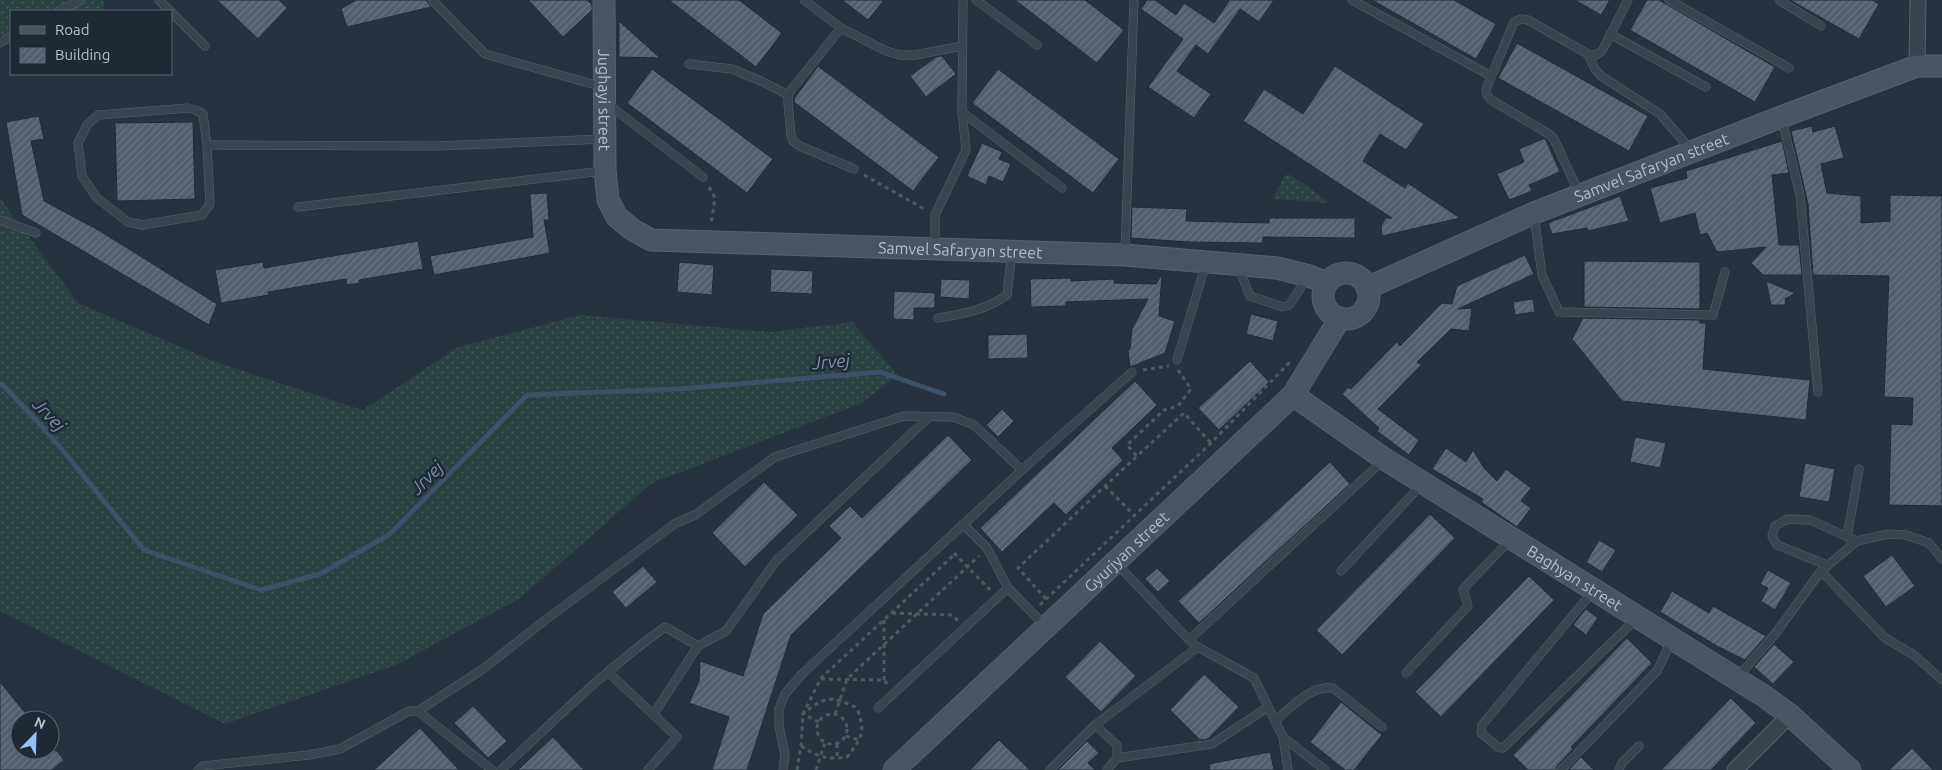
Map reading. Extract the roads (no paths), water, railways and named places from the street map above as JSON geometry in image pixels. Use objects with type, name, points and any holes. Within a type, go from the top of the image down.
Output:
[{"type":"street","name":"Jughayi street","points":[[604,0],[604,170],[608,200]]},
{"type":"street","points":[[1917,66],[1918,0]]},
{"type":"street","name":"Samvel Safaryan street","points":[[1367,288],[1534,213],[1781,117],[1917,66],[1942,66]]},
{"type":"street","name":"Samvel Safaryan street","points":[[608,200],[617,217],[632,230],[651,240],[1125,255],[1277,268],[1318,280]]},
{"type":"street","points":[[1352,274],[1364,281],[1367,288],[1369,295],[1366,308],[1354,318],[1340,318],[1334,315],[1325,304],[1324,290],[1318,280],[1352,274]]},
{"type":"street","name":"Gyurjyan street","points":[[894,770],[1039,620],[1115,562],[1293,395],[1340,318]]},
{"type":"street","name":"Baghyan street","points":[[1293,395],[1383,458],[1736,679],[1790,715],[1850,770]]},
{"type":"street","points":[[1735,770],[1790,715]]},
{"type":"lane","points":[[61,10],[81,0]]},
{"type":"lane","points":[[159,0],[169,10]]},
{"type":"lane","points":[[432,0],[485,54],[603,94],[703,177]]},
{"type":"lane","points":[[804,0],[841,28],[900,55],[962,46]]},
{"type":"lane","points":[[935,248],[935,215],[966,150],[962,112],[963,0]]},
{"type":"lane","points":[[976,0],[1037,45]]},
{"type":"lane","points":[[1125,255],[1134,0]]},
{"type":"lane","points":[[1352,0],[1490,76]]},
{"type":"lane","points":[[1580,195],[1554,139],[1549,134],[1491,100],[1487,95],[1486,89],[1514,22],[1521,19],[1528,20],[1588,54],[1596,55],[1602,51],[1628,0]]},
{"type":"lane","points":[[1669,0],[1789,68]]},
{"type":"lane","points":[[1779,0],[1820,26]]},
{"type":"lane","points":[[172,13],[205,46]]},
{"type":"lane","points":[[841,28],[788,95],[791,135],[793,141],[800,146],[854,169]]},
{"type":"lane","points":[[1610,34],[1706,87]]},
{"type":"lane","points":[[1588,54],[1595,69],[1601,76],[1660,114],[1693,151]]},
{"type":"lane","points":[[689,64],[732,69],[788,95]]},
{"type":"lane","points":[[188,108],[196,110],[203,114],[207,144],[210,204],[202,215],[142,225],[128,222],[97,198],[82,176],[78,143],[87,125],[98,115],[188,108]]},
{"type":"lane","points":[[962,112],[1062,188]]},
{"type":"lane","points":[[1781,117],[1800,195],[1818,392]]},
{"type":"lane","points":[[207,144],[437,146],[604,139]]},
{"type":"lane","points":[[298,206],[604,170]]},
{"type":"lane","points":[[1534,213],[1542,275],[1559,312],[1713,316],[1725,272]]},
{"type":"lane","points":[[0,220],[36,233]]},
{"type":"lane","points":[[938,318],[971,313],[996,303],[1007,295],[1012,250]]},
{"type":"lane","points":[[1177,360],[1207,261]]},
{"type":"lane","points":[[1238,264],[1250,296],[1283,307],[1290,304],[1318,280]]},
{"type":"lane","points":[[783,770],[785,755],[779,726],[779,709],[785,694],[802,674],[1022,470],[1132,372]]},
{"type":"lane","points":[[198,770],[203,766],[309,755],[340,749],[409,711],[418,711],[484,669],[544,621],[676,523],[695,515],[775,457],[904,416],[953,417],[974,425],[1022,470]]},
{"type":"lane","points":[[653,715],[698,646],[726,630],[776,561],[929,417]]},
{"type":"lane","points":[[1190,640],[1376,468],[1383,458]]},
{"type":"lane","points":[[1847,537],[1859,469]]},
{"type":"lane","points":[[1341,571],[1423,483]]},
{"type":"lane","points":[[1857,541],[1810,520],[1788,519],[1775,526],[1772,536],[1777,545],[1824,568],[1885,638],[1914,655],[1942,680]]},
{"type":"lane","points":[[963,524],[986,548],[1008,588],[1039,620]]},
{"type":"lane","points":[[1736,679],[1775,634],[1824,568],[1857,541],[1888,534],[1906,534],[1930,543],[1942,559]]},
{"type":"lane","points":[[1406,673],[1468,606],[1463,589],[1511,539]]},
{"type":"lane","points":[[1115,562],[1198,647],[1254,678],[1283,737],[1288,770]]},
{"type":"lane","points":[[878,708],[1008,588]]},
{"type":"lane","points":[[1593,591],[1482,725],[1481,733],[1498,747],[1503,748],[1637,618]]},
{"type":"lane","points":[[501,770],[608,672],[665,627],[698,646]]},
{"type":"lane","points":[[1561,770],[1657,672],[1672,639]]},
{"type":"lane","points":[[1050,770],[1095,725],[1198,647]]},
{"type":"lane","points":[[608,672],[676,737],[648,770]]},
{"type":"lane","points":[[1275,721],[1312,691],[1322,687],[1332,688],[1382,727]]},
{"type":"lane","points":[[1117,758],[1212,744],[1268,707]]},
{"type":"lane","points":[[418,711],[492,770]]},
{"type":"lane","points":[[1095,725],[1117,745],[1117,758],[1107,770]]},
{"type":"lane","points":[[1283,737],[1324,770]]},
{"type":"lane","points":[[1620,770],[1622,763],[1639,746]]},
{"type":"waterway","name":"Jrvej","points":[[0,385],[2,384],[51,436],[144,550],[261,590],[320,574],[390,534],[527,395],[679,389],[880,372],[944,394]]}]
